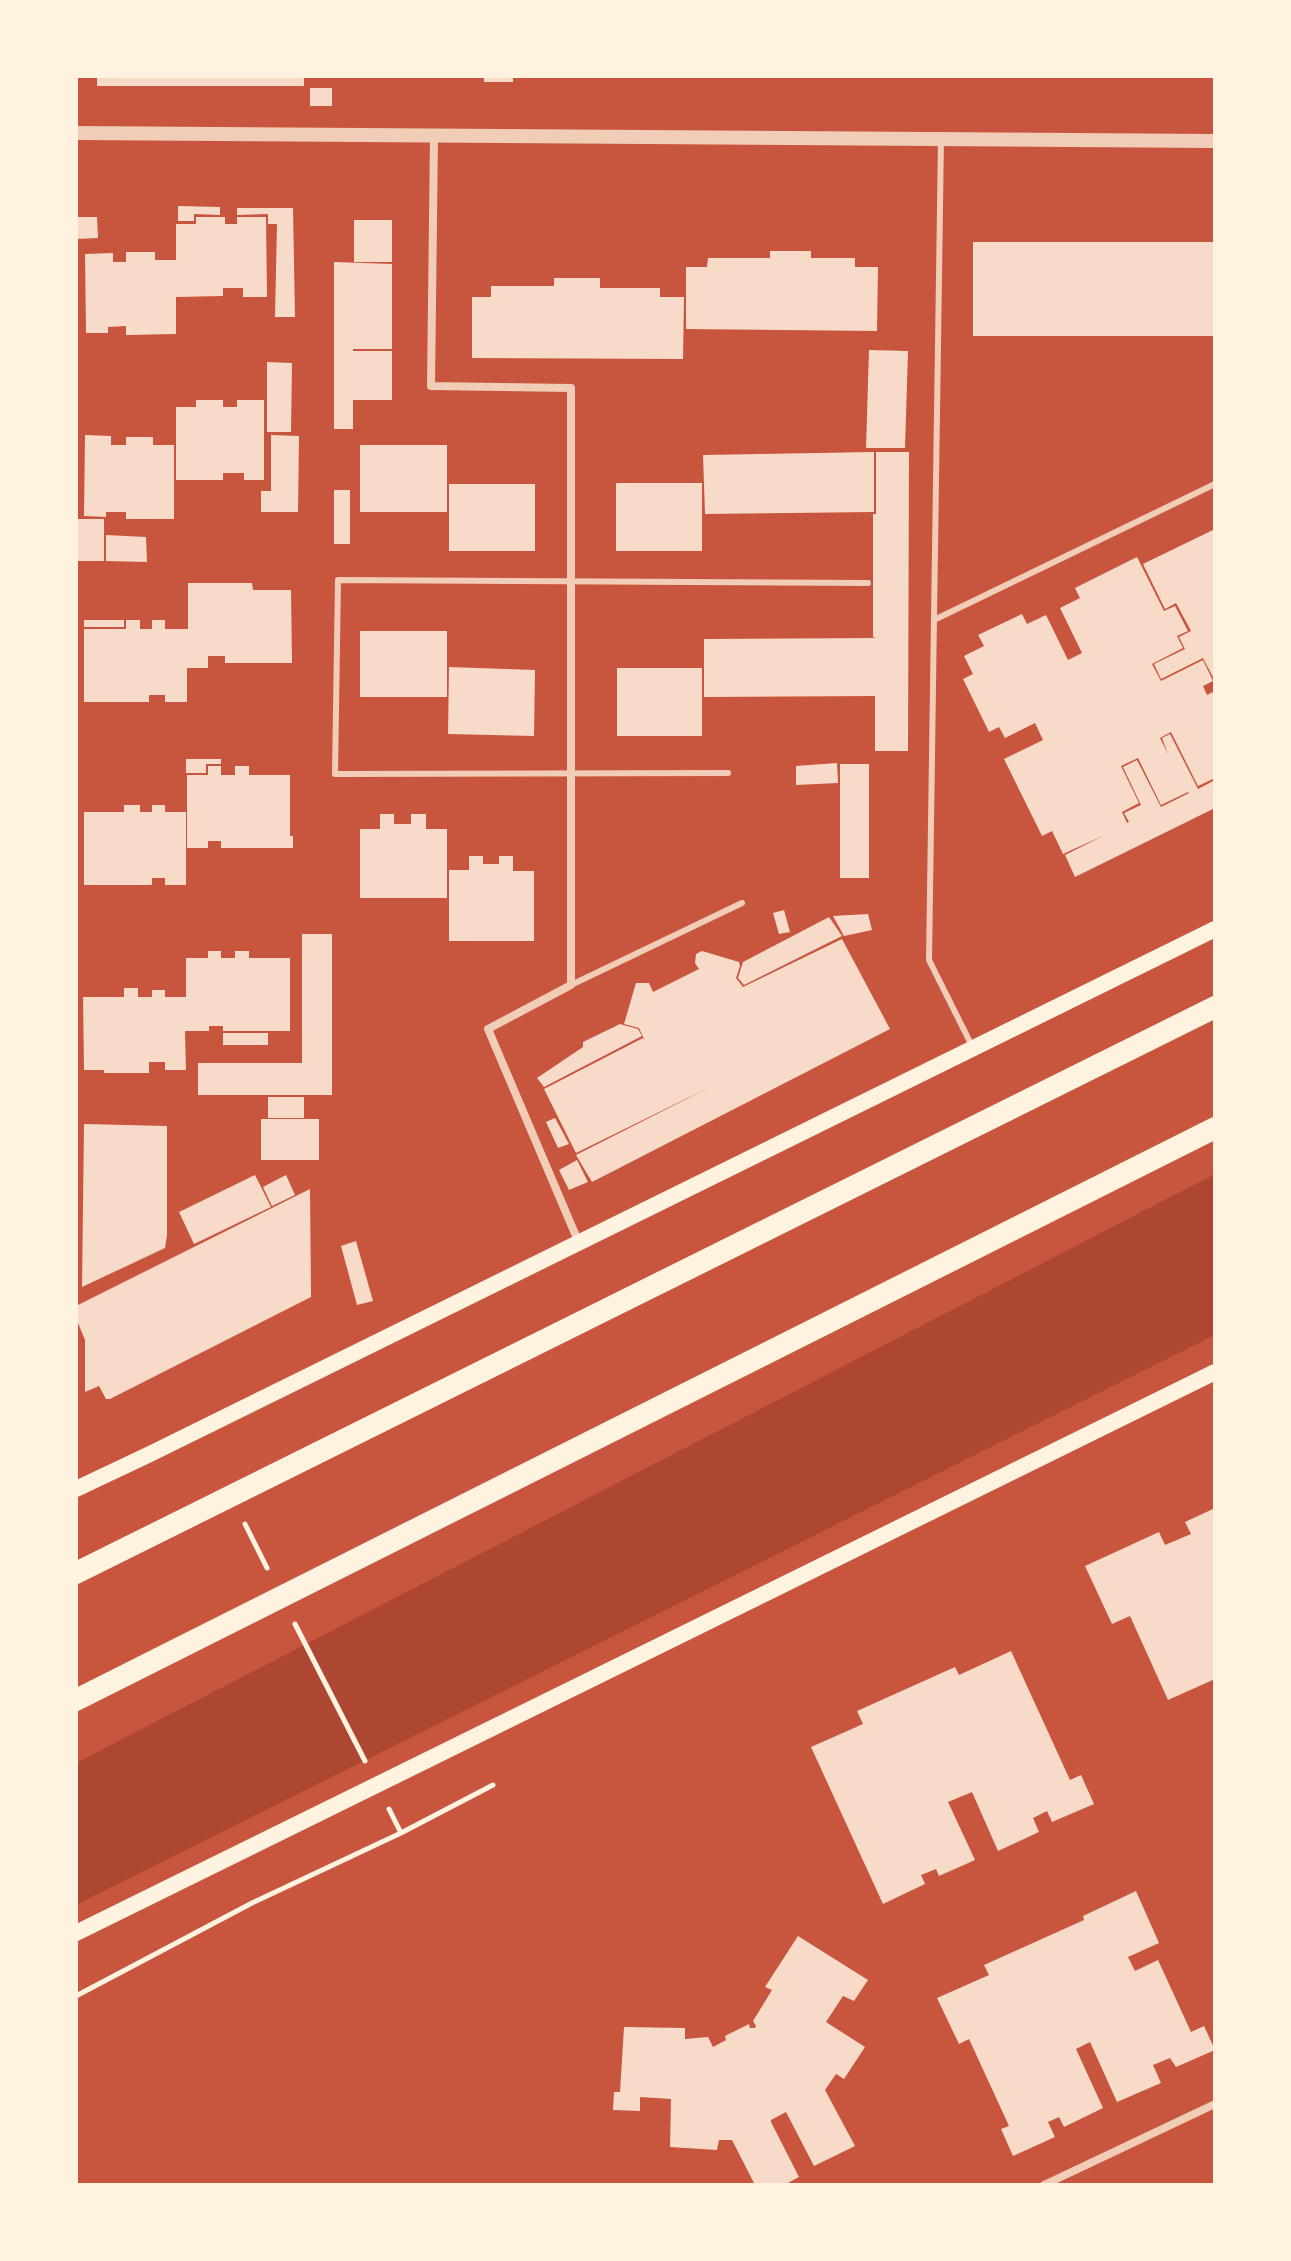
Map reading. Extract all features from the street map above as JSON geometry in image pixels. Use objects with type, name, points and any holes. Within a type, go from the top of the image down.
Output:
[{"type":"highway","points":[[76,1573],[1215,1007]]},
{"type":"highway","points":[[76,1700],[1215,1128]]},
{"type":"main road","points":[[76,1489],[1215,929]]},
{"type":"main road","points":[[76,1933],[1215,1372]]},
{"type":"street","points":[[76,133],[1215,141]]},
{"type":"street","points":[[434,135],[431,386],[571,388],[571,985],[488,1029],[579,1243]]},
{"type":"street","points":[[1044,2185],[1215,2104]]},
{"type":"lane","points":[[941,139],[929,960],[973,1049]]},
{"type":"lane","points":[[934,620],[1215,484]]},
{"type":"lane","points":[[728,773],[335,774],[338,580],[868,583]]},
{"type":"lane","points":[[571,985],[742,903]]},
{"type":"path","points":[[76,1996],[252,1903],[401,1833],[493,1785]]},
{"type":"shaded area","points":[[1215,1174],[1215,1335],[76,1905],[76,1763]]},
{"type":"building","points":[[97,76],[304,76],[304,86],[97,86]]},
{"type":"building","points":[[484,76],[513,76],[513,82],[484,82]]},
{"type":"building","points":[[310,88],[332,88],[332,106],[310,106]]},
{"type":"building","points":[[178,206],[220,207],[220,215],[194,214],[194,221],[178,221]]},
{"type":"building","points":[[237,208],[293,208],[295,317],[275,317],[277,224],[268,224],[268,214],[237,215]]},
{"type":"building","points":[[76,217],[97,217],[98,238],[76,239]]},
{"type":"building","points":[[196,217],[225,217],[225,224],[237,224],[237,217],[266,217],[267,297],[243,297],[243,288],[223,288],[223,296],[176,297],[176,334],[126,335],[126,326],[108,327],[108,333],[86,333],[85,254],[113,253],[113,262],[126,262],[126,252],[155,252],[155,260],[176,260],[176,224],[196,224]]},
{"type":"building","points":[[354,220],[392,220],[392,262],[354,262]]},
{"type":"building","points":[[973,242],[1215,242],[1215,336],[973,336]]},
{"type":"building","points":[[770,251],[811,251],[811,258],[855,258],[855,267],[878,267],[877,331],[686,329],[686,267],[707,267],[708,258],[770,258]]},
{"type":"building","points":[[334,262],[392,264],[392,349],[353,351],[392,351],[392,400],[353,400],[353,429],[334,429]]},
{"type":"building","points":[[554,278],[600,278],[600,288],[660,288],[660,297],[684,297],[683,359],[472,358],[472,297],[491,297],[491,286],[554,286]]},
{"type":"building","points":[[869,350],[908,351],[905,448],[866,448]]},
{"type":"building","points":[[267,362],[292,363],[291,432],[267,432]]},
{"type":"building","points":[[196,400],[223,400],[223,407],[237,407],[237,400],[264,400],[264,480],[244,480],[244,473],[223,473],[223,480],[176,480],[176,407],[196,407]]},
{"type":"building","points":[[85,435],[111,436],[111,445],[126,445],[126,437],[153,437],[153,445],[174,445],[174,519],[126,519],[126,512],[106,512],[106,517],[84,516]]},
{"type":"building","points":[[271,435],[299,436],[298,512],[261,512],[261,491],[271,491]]},
{"type":"building","points":[[360,445],[447,445],[447,512],[360,512]]},
{"type":"building","points":[[874,452],[874,512],[705,514],[703,455]]},
{"type":"building","points":[[876,452],[909,452],[908,751],[875,751],[875,696],[704,697],[704,639],[876,638],[873,637],[873,514],[876,514]]},
{"type":"building","points":[[616,483],[702,483],[702,551],[616,551]]},
{"type":"building","points":[[449,484],[535,484],[535,551],[449,551]]},
{"type":"building","points":[[334,490],[350,490],[350,544],[334,544]]},
{"type":"building","points":[[76,519],[104,519],[104,561],[76,561]]},
{"type":"building","points":[[1215,529],[1215,681],[1203,658],[1161,679],[1154,664],[1185,649],[1179,637],[1191,631],[1176,603],[1165,609],[1143,564]]},
{"type":"building","points":[[106,535],[146,537],[147,562],[106,561]]},
{"type":"building","points":[[1137,557],[1164,611],[1175,606],[1188,631],[1177,636],[1183,648],[1152,664],[1161,681],[1203,660],[1213,681],[1203,686],[1207,695],[1215,691],[1215,778],[1198,786],[1171,732],[1160,738],[1168,754],[1162,738],[1170,734],[1198,789],[1215,780],[1215,808],[1075,877],[1065,855],[1105,835],[1063,854],[1052,831],[1042,836],[1004,759],[1043,740],[1035,723],[1005,738],[999,727],[989,732],[963,679],[973,674],[964,656],[984,646],[978,635],[1022,614],[1027,624],[1046,615],[1068,660],[1082,653],[1060,608],[1080,598],[1075,588]],"holes":[[[1138,758],[1161,805],[1189,793],[1161,807],[1137,760],[1123,767],[1141,805],[1124,813],[1127,823],[1122,812],[1139,803],[1121,766]]]},
{"type":"building","points":[[188,583],[252,583],[253,590],[291,590],[292,663],[225,663],[225,656],[208,656],[208,668],[187,668],[187,702],[165,702],[165,695],[149,695],[149,702],[84,702],[84,629],[126,629],[126,620],[140,620],[140,629],[152,629],[152,620],[165,620],[165,629],[188,629]]},
{"type":"building","points":[[84,620],[124,620],[124,627],[84,627]]},
{"type":"building","points":[[360,631],[447,631],[447,697],[360,697]]},
{"type":"building","points":[[449,667],[535,670],[534,736],[448,734]]},
{"type":"building","points":[[617,668],[702,668],[702,736],[617,736]]},
{"type":"building","points":[[186,759],[221,759],[221,764],[206,764],[206,773],[186,773]]},
{"type":"building","points":[[837,763],[838,783],[796,785],[796,766]]},
{"type":"building","points":[[840,764],[869,764],[869,878],[840,878]]},
{"type":"building","points":[[208,766],[221,766],[221,775],[235,775],[235,766],[249,766],[249,775],[290,775],[290,836],[293,836],[293,848],[221,848],[221,841],[208,841],[208,848],[187,848],[187,775],[208,775]]},
{"type":"building","points":[[124,805],[140,805],[140,812],[152,812],[152,805],[165,805],[165,812],[186,812],[186,885],[165,885],[165,878],[152,878],[152,885],[84,885],[84,812],[124,812]]},
{"type":"building","points":[[380,814],[394,814],[394,824],[411,824],[411,814],[426,814],[426,829],[447,829],[447,898],[360,898],[360,829],[380,829]]},
{"type":"building","points":[[469,856],[483,856],[483,864],[499,864],[499,856],[513,856],[513,871],[534,871],[534,941],[449,941],[449,870],[469,870]]},
{"type":"building","points":[[784,910],[790,932],[779,934],[773,913]]},
{"type":"building","points":[[868,914],[872,930],[844,936],[833,916]]},
{"type":"building","points":[[829,917],[842,936],[744,985],[738,978],[743,962]]},
{"type":"building","points":[[302,934],[332,934],[332,1095],[198,1095],[198,1063],[302,1063]]},
{"type":"building","points":[[842,939],[890,1029],[592,1182],[576,1155],[714,1085],[576,1153],[544,1089],[643,1038],[645,1041],[639,1028],[624,1024],[636,983],[649,983],[653,992],[699,969],[695,963],[696,954],[702,951],[739,962],[736,978],[743,987]]},
{"type":"building","points":[[208,951],[221,951],[221,958],[235,958],[235,951],[249,951],[249,958],[290,958],[290,1031],[223,1031],[223,1026],[209,1026],[209,1031],[185,1031],[186,1070],[165,1070],[165,1062],[149,1062],[149,1073],[84,1070],[83,997],[124,997],[124,988],[138,988],[138,997],[152,997],[152,990],[165,990],[165,997],[186,997],[186,958],[208,958]]},
{"type":"building","points":[[620,1024],[638,1029],[642,1036],[544,1087],[537,1078],[583,1047],[583,1042]]},
{"type":"building","points":[[223,1033],[268,1033],[268,1045],[223,1045]]},
{"type":"building","points":[[268,1097],[304,1097],[304,1118],[268,1118]]},
{"type":"building","points":[[555,1118],[569,1144],[558,1148],[546,1122]]},
{"type":"building","points":[[261,1119],[319,1119],[319,1160],[261,1160]]},
{"type":"building","points":[[84,1124],[167,1126],[167,1235],[165,1248],[82,1287]]},
{"type":"building","points":[[577,1160],[588,1182],[569,1190],[559,1170]]},
{"type":"building","points":[[255,1175],[271,1207],[194,1244],[179,1212]]},
{"type":"building","points":[[286,1175],[295,1195],[272,1206],[263,1187]]},
{"type":"building","points":[[310,1189],[311,1297],[110,1399],[106,1399],[99,1386],[85,1392],[85,1340],[76,1318],[76,1306]]},
{"type":"building","points":[[356,1241],[373,1301],[357,1305],[341,1246]]},
{"type":"building","points":[[1215,1508],[1215,1679],[1168,1700],[1130,1616],[1112,1624],[1085,1566],[1159,1532],[1165,1545],[1191,1534],[1185,1522]]},
{"type":"building","points":[[1011,1651],[1070,1780],[1081,1775],[1094,1804],[1052,1822],[1047,1811],[1033,1818],[1039,1832],[998,1851],[972,1792],[948,1802],[975,1860],[939,1876],[936,1869],[921,1875],[925,1884],[883,1904],[811,1747],[863,1724],[857,1711],[955,1667],[959,1675]]},
{"type":"building","points":[[1136,1891],[1159,1943],[1128,1957],[1135,1971],[1158,1960],[1191,2032],[1204,2026],[1215,2050],[1176,2067],[1170,2058],[1153,2065],[1161,2083],[1117,2102],[1090,2042],[1076,2049],[1103,2108],[1064,2127],[1059,2117],[1048,2122],[1055,2137],[1013,2156],[1001,2129],[1009,2126],[969,2039],[959,2044],[937,1998],[989,1975],[984,1965],[1084,1920],[1083,1916]]},
{"type":"building","points":[[798,1936],[868,1980],[854,2001],[843,1996],[826,2022],[865,2047],[844,2079],[836,2074],[825,2090],[855,2146],[814,2166],[786,2112],[771,2122],[799,2177],[784,2185],[755,2185],[732,2140],[719,2140],[717,2150],[670,2147],[671,2099],[640,2097],[640,2111],[613,2110],[614,2092],[620,2092],[624,2027],[685,2028],[685,2039],[708,2037],[713,2047],[726,2040],[725,2036],[749,2024],[750,2028],[755,2028],[753,2021],[772,1990],[765,1987]]}]
